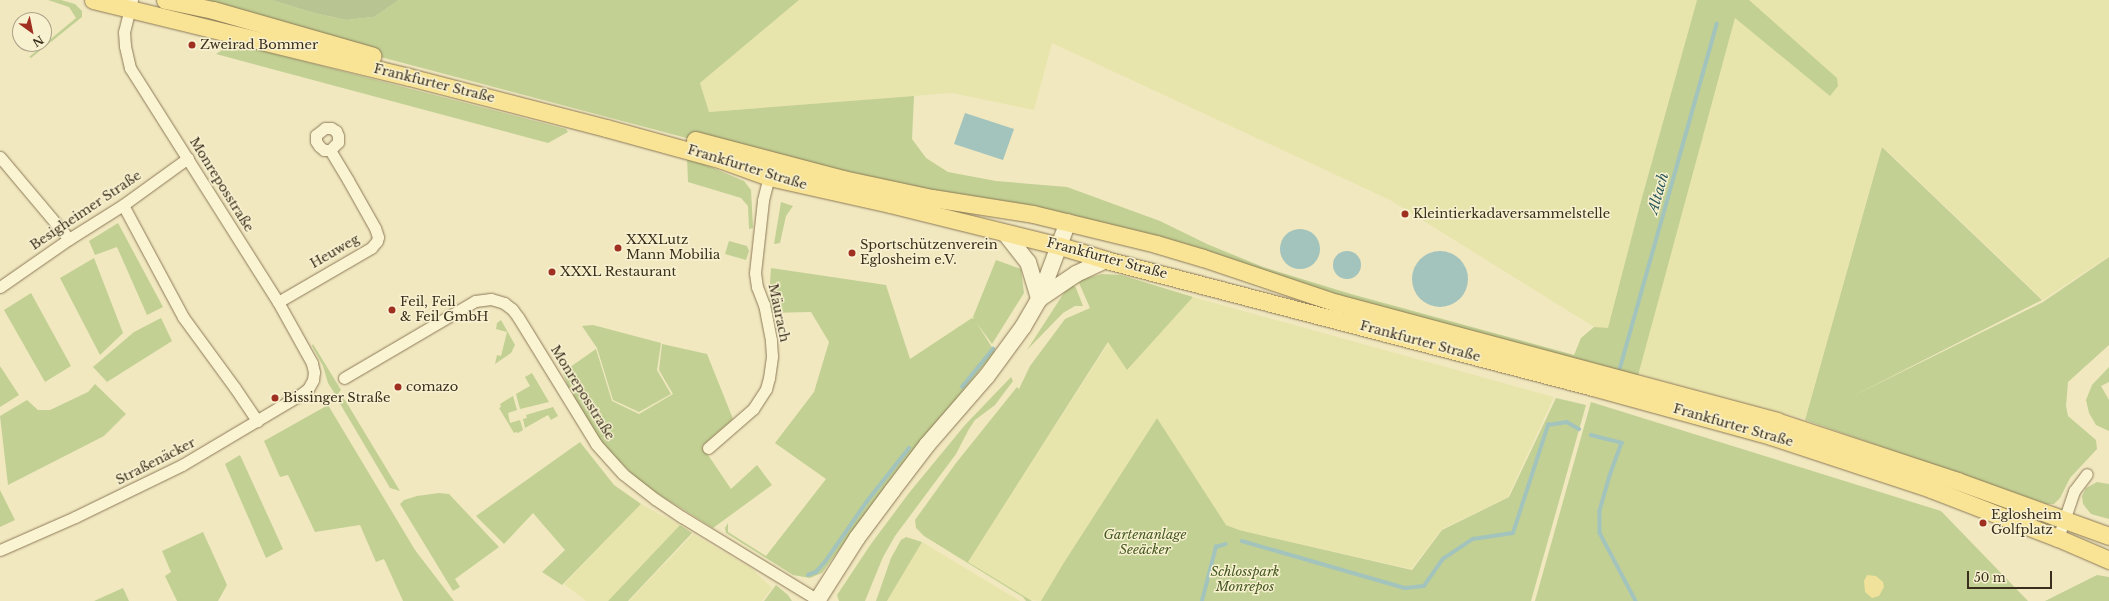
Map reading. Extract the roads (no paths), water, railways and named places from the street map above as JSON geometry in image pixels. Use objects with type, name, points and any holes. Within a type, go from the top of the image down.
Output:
[{"type":"main road","name":"Frankfurter Straße","points":[[93,0],[130,5],[694,152],[771,169],[1033,214],[1068,222],[1203,258],[1337,304],[1776,421],[1957,481],[2109,536]]},
{"type":"main road","name":"Frankfurter Straße","points":[[165,0],[213,10],[890,204],[1060,246],[1106,260],[1593,387],[1771,436],[1932,489],[2058,538],[2109,560]]},
{"type":"main road","points":[[818,600],[858,538],[892,491],[927,445],[1005,353],[1039,299],[1068,222]]},
{"type":"main road","points":[[1005,233],[1028,262],[1039,299]]},
{"type":"main road","points":[[1039,299],[1076,274],[1106,260]]},
{"type":"street","name":"Monreposstraße","points":[[130,5],[124,32],[125,46],[130,68],[278,302],[312,363],[314,372],[313,380]]},
{"type":"street","name":"Heuweg","points":[[278,302],[371,248],[377,242],[378,237],[370,216],[330,150]]},
{"type":"street","points":[[0,157],[69,238]]},
{"type":"street","name":"Besigheimer Straße","points":[[0,287],[69,238],[123,205],[188,158]]},
{"type":"street","name":"Mäurach","points":[[708,448],[753,409],[766,388],[770,378],[772,362],[771,340],[764,305],[757,287],[755,273],[763,200],[771,169]]},
{"type":"street","points":[[123,205],[183,318],[232,384],[257,421]]},
{"type":"street","name":"Monreposstraße","points":[[344,378],[475,300],[484,298],[499,301],[512,309],[518,317],[582,424],[596,444],[623,474],[677,514],[818,600]]},
{"type":"street","name":"Straßenäcker","points":[[0,550],[75,517],[182,465],[300,395],[308,389],[313,380]]},
{"type":"street","points":[[2058,538],[2074,491],[2087,474]]},
{"type":"water","points":[[965,113],[1014,129],[1003,160],[954,144]]},
{"type":"water","points":[[1304,229],[1311,232],[1317,238],[1320,249],[1319,257],[1311,266],[1304,269],[1296,269],[1289,266],[1281,257],[1280,245],[1283,238],[1292,230]]},
{"type":"water","points":[[1347,251],[1353,252],[1357,255],[1360,259],[1360,271],[1357,275],[1353,278],[1347,279],[1341,278],[1337,275],[1334,271],[1333,265],[1334,259],[1337,255],[1341,252]]},
{"type":"water","points":[[1435,251],[1445,251],[1460,259],[1466,268],[1468,279],[1466,290],[1460,299],[1445,307],[1435,307],[1424,302],[1417,295],[1412,284],[1412,274],[1417,263],[1424,256]]},
{"type":"waterway","name":"Altach","points":[[1620,368],[1717,24]]},
{"type":"waterway","points":[[962,387],[993,349]]},
{"type":"waterway","points":[[1242,541],[1405,588],[1424,586],[1443,559],[1473,539],[1513,533],[1548,425],[1567,422],[1579,429]]},
{"type":"waterway","points":[[1591,435],[1622,443],[1610,476],[1600,512],[1600,533],[1636,601]]},
{"type":"waterway","points":[[808,575],[816,572],[825,562],[868,500],[909,448]]},
{"type":"waterway","points":[[1202,601],[1216,547],[1226,544]]},
{"type":"place","name":"Zweirad Bommer","points":[[192,45]]},
{"type":"place","name":"Kleintierkadaversammelstelle","points":[[1405,214]]},
{"type":"place","name":"XXXLutz Mann Mobilia","points":[[618,248]]},
{"type":"place","name":"Sportschützenverein Eglosheim e.V.","points":[[852,253]]},
{"type":"place","name":"XXXL Restaurant","points":[[552,272]]},
{"type":"place","name":"Feil, Feil & Feil GmbH","points":[[392,310]]},
{"type":"place","name":"comazo","points":[[398,387]]},
{"type":"place","name":"Bissinger Straße","points":[[275,398]]},
{"type":"place","name":"Eglosheim Golfplatz","points":[[1983,523]]},
{"type":"park label","name":"Gartenanlage Seeäcker","points":[[1145,544]]},
{"type":"park label","name":"Schlosspark Monrepos","points":[[1245,580]]}]
